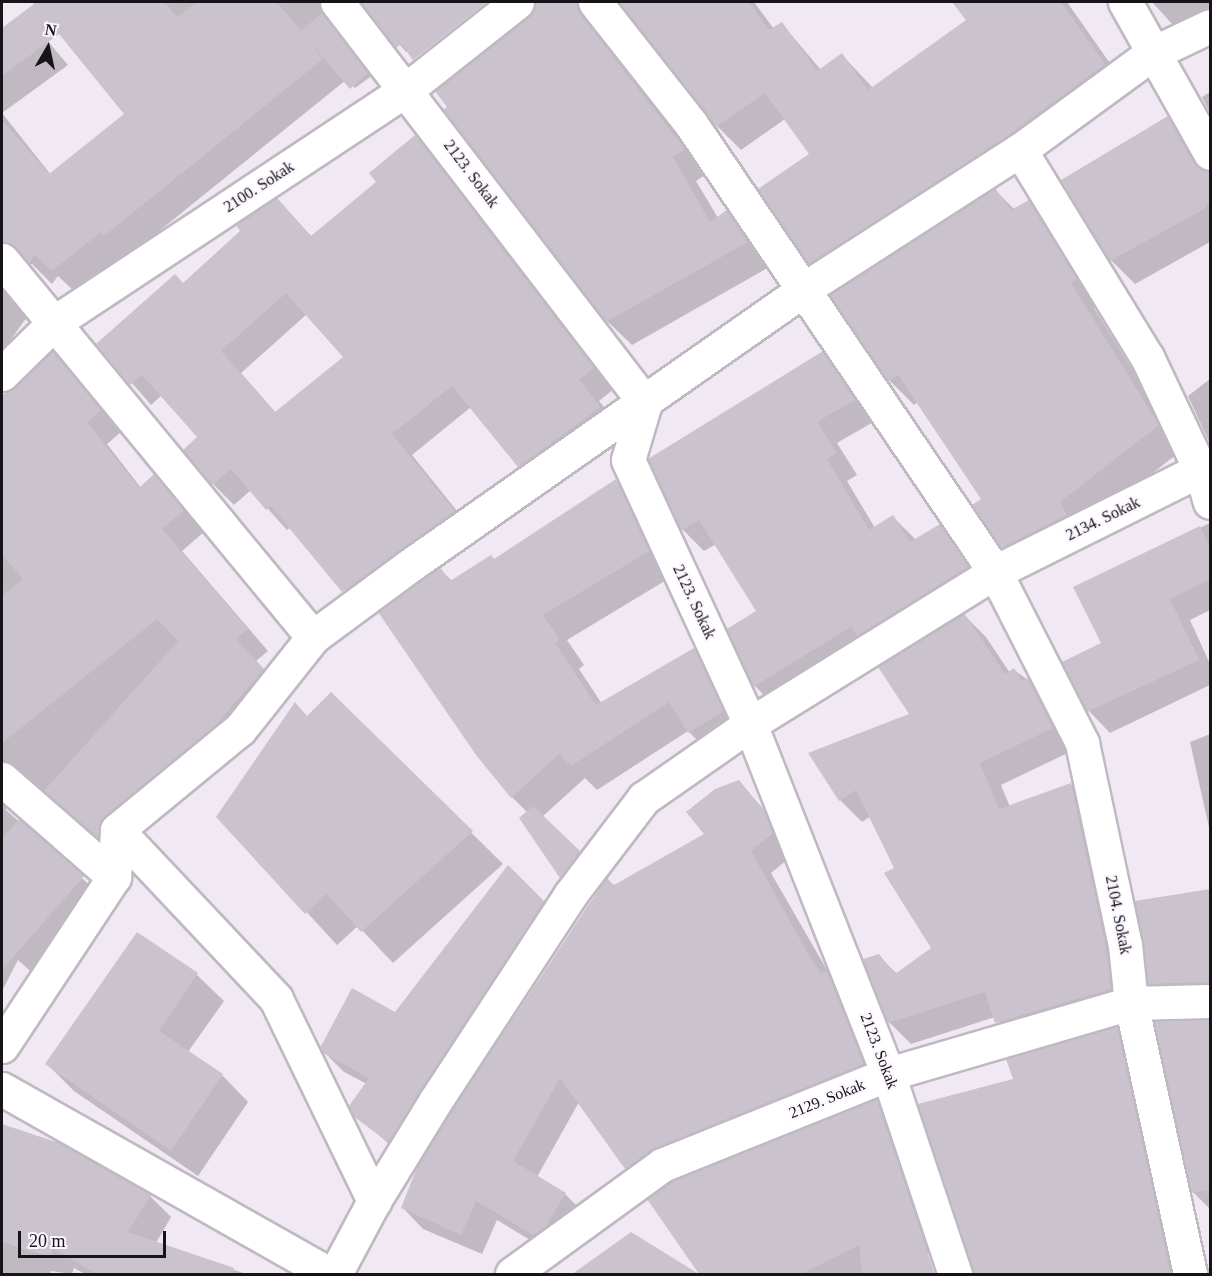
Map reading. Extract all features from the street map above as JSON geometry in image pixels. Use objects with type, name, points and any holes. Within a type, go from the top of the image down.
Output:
[{"type":"street","name":"2123. Sokak","points":[[337,2],[407,89],[645,404],[628,460],[750,724],[888,1074],[955,1275]]},
{"type":"street","name":"2100. Sokak","points":[[2,374],[55,322],[407,89],[517,2]]},
{"type":"street","name":"2104. Sokak","points":[[595,2],[691,124],[995,572],[1082,743],[1125,945],[1131,1003],[1190,1275]]},
{"type":"street","points":[[1125,2],[1151,54],[1210,153]]},
{"type":"street","points":[[2,1047],[114,876],[117,830],[240,729],[313,638],[409,566],[645,404],[804,289],[1020,150],[1151,54],[1210,26]]},
{"type":"street","points":[[1020,150],[1147,357],[1206,468],[1210,502]]},
{"type":"street","points":[[2,260],[313,638]]},
{"type":"street","name":"2134. Sokak","points":[[335,1275],[374,1201],[570,895],[644,798],[750,724],[995,572],[1206,468]]},
{"type":"street","points":[[2,779],[114,876]]},
{"type":"street","points":[[117,830],[276,999],[374,1201]]},
{"type":"street","name":"2129. Sokak","points":[[512,1275],[662,1165],[888,1074],[1131,1003],[1210,1001]]},
{"type":"street","points":[[2,1089],[329,1275]]},
{"type":"building","points":[[32,2],[165,2],[177,17],[197,2],[277,2],[301,31],[322,13],[368,73],[350,89],[305,36],[323,59],[104,236],[101,232],[52,271],[35,255],[29,263],[16,248],[2,242],[2,120],[49,174],[124,114],[59,34],[2,76],[2,28],[34,4]]},
{"type":"building","points":[[360,2],[487,2],[413,60],[401,44],[396,48]]},
{"type":"building","points":[[535,2],[577,2],[580,14],[685,149],[673,157],[710,222],[727,210],[748,242],[606,322],[443,110],[447,107],[435,91],[529,17]]},
{"type":"building","points":[[618,2],[749,2],[769,30],[782,22],[817,71],[842,53],[868,90],[966,20],[952,2],[1061,2],[1105,64],[1009,135],[809,264],[758,189],[809,154],[765,93],[716,127]]},
{"type":"building","points":[[1168,116],[1194,162],[1210,172],[1210,201],[1204,209],[1110,261],[1061,180]]},
{"type":"building","points":[[415,135],[594,368],[579,380],[601,407],[518,467],[452,386],[392,434],[455,511],[342,592],[271,506],[266,510],[231,469],[212,485],[183,450],[197,437],[142,375],[130,385],[96,344],[175,274],[183,283],[240,231],[236,225],[277,198],[311,236],[376,182],[369,173]],"holes":[[[286,293],[343,357],[275,412],[221,351]]]},
{"type":"building","points":[[995,188],[1011,210],[1029,200],[1077,279],[1071,283],[1159,425],[1060,502],[1067,515],[1001,548],[972,505],[981,499],[898,375],[888,381],[830,295]]},
{"type":"building","points":[[53,351],[101,410],[87,422],[139,488],[154,474],[184,510],[162,529],[248,629],[236,639],[264,669],[216,725],[104,817],[98,838],[44,791],[178,641],[157,619],[2,743],[2,596],[23,579],[2,555],[2,395],[15,387]]},
{"type":"building","points":[[823,351],[855,400],[817,422],[837,453],[827,459],[869,530],[893,515],[910,542],[940,524],[969,566],[857,636],[851,627],[753,687],[727,629],[756,611],[699,520],[681,531],[648,459]]},
{"type":"building","points":[[616,479],[649,551],[543,615],[560,640],[555,643],[596,705],[694,648],[724,711],[688,733],[669,702],[571,766],[559,754],[511,798],[476,755],[378,612],[440,567],[450,581],[491,555],[494,559]]},
{"type":"building","points":[[1200,526],[1210,547],[1210,579],[1170,599],[1199,660],[1087,712],[1062,662],[1101,643],[1073,587]]},
{"type":"building","points":[[964,613],[1005,674],[1014,668],[1022,681],[1028,678],[1053,728],[980,763],[999,809],[1071,783],[1106,948],[1111,989],[995,1023],[985,992],[888,1023],[863,959],[879,954],[895,974],[931,948],[884,873],[894,868],[856,790],[839,801],[808,753],[909,714],[878,667]]},
{"type":"building","points":[[331,692],[473,831],[361,932],[327,894],[305,914],[216,817],[295,702],[307,716]]},
{"type":"building","points":[[739,780],[764,811],[773,833],[751,851],[811,959],[821,973],[827,971],[864,1064],[655,1148],[625,1169],[560,1078],[513,1161],[566,1193],[546,1226],[533,1235],[476,1201],[461,1235],[401,1208],[418,1165],[452,1110],[607,878],[614,885],[704,834],[686,812],[715,789]]},
{"type":"building","points":[[533,806],[580,851],[560,878],[519,818]]},
{"type":"building","points":[[19,819],[84,876],[2,970],[2,839]]},
{"type":"building","points":[[508,865],[544,901],[388,1142],[353,1116],[349,1106],[369,1078],[323,1053],[320,1048],[352,988],[395,1012]]},
{"type":"building","points":[[1210,889],[1210,982],[1148,984],[1135,901]]},
{"type":"building","points":[[137,932],[198,973],[159,1031],[223,1074],[171,1151],[45,1064]]},
{"type":"building","points":[[1210,1020],[1210,1190],[1191,1193],[1154,1021]]},
{"type":"building","points":[[1117,1027],[1171,1275],[973,1275],[918,1104],[1013,1079],[1006,1059]]},
{"type":"building","points":[[877,1099],[935,1275],[862,1275],[859,1245],[801,1274],[571,1275],[631,1232],[699,1274],[647,1199],[671,1182]]},
{"type":"building","points":[[2,1124],[62,1144],[151,1195],[128,1232],[234,1268],[233,1275],[98,1275],[53,1248],[50,1257],[2,1242]]}]
